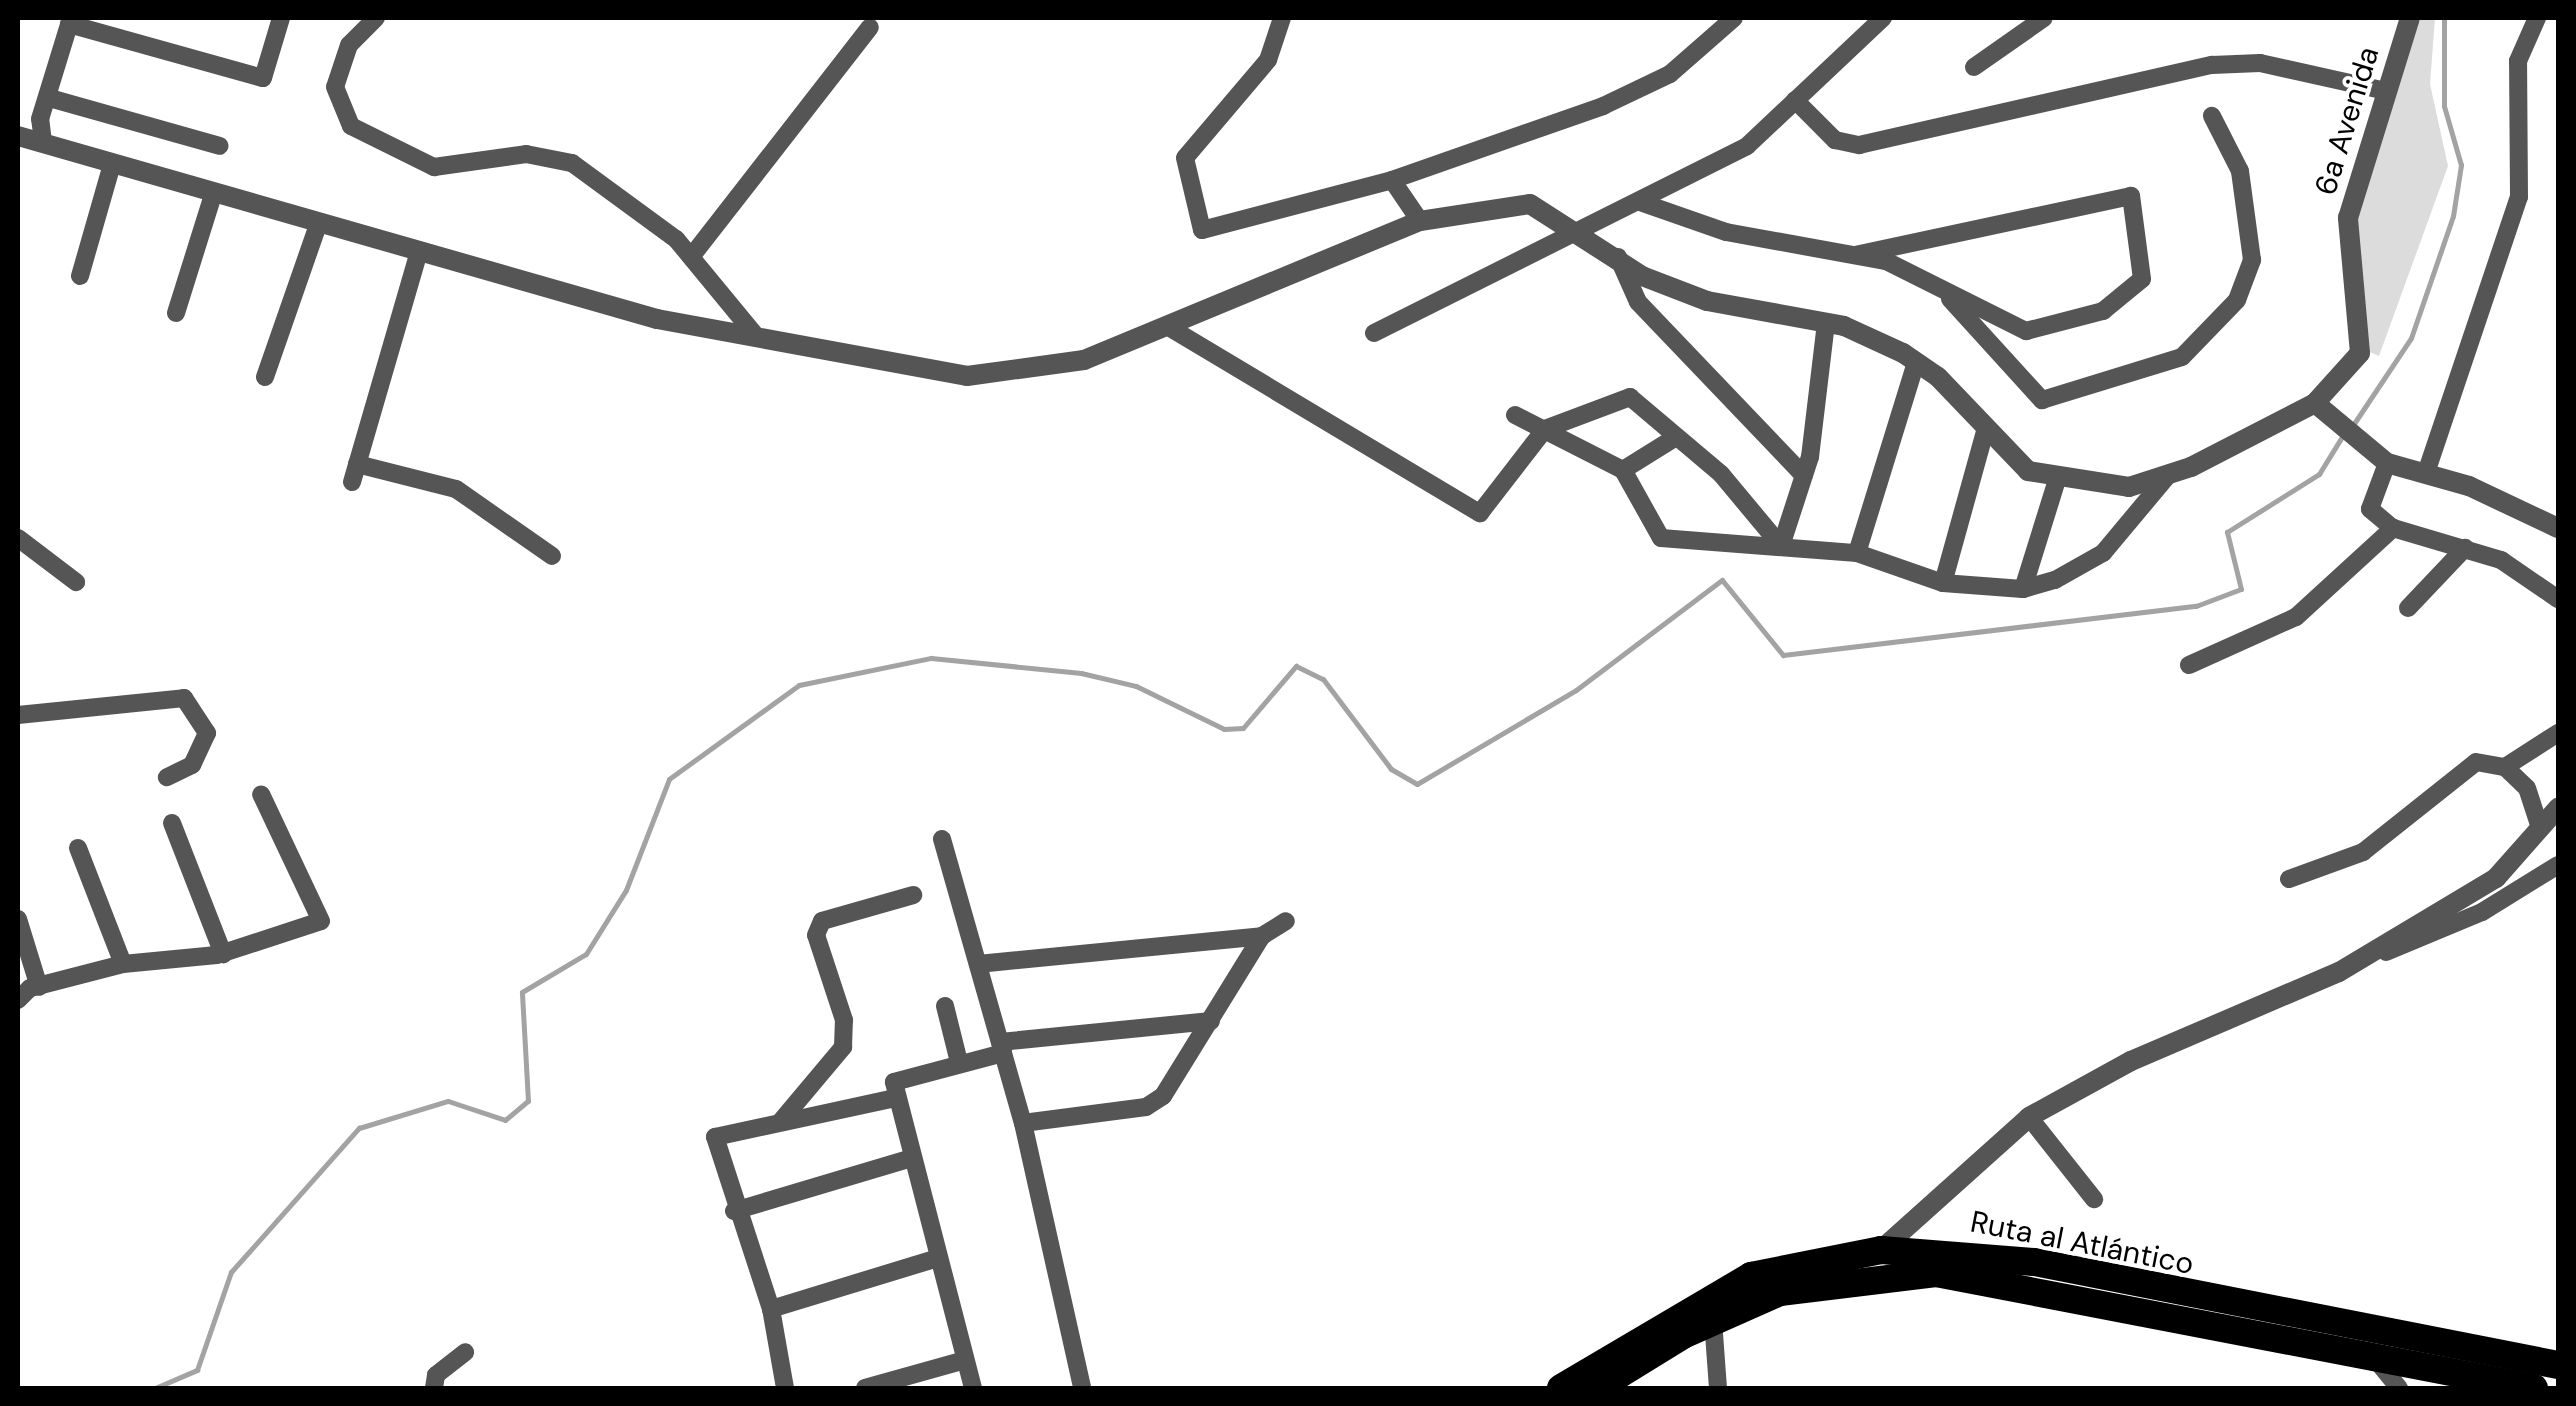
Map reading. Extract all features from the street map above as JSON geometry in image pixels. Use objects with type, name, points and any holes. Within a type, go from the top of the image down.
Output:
[{"type":"highway","name":"Ruta al Atlántico","points":[[1561,1388],[1751,1276],[1881,1250],[2034,1262],[2558,1365]]},
{"type":"highway","name":"Ruta al Atlántico","points":[[1598,1388],[1713,1320],[1827,1282],[1936,1273],[2534,1388]]},
{"type":"street","points":[[43,142],[40,120],[53,98],[70,21],[264,78],[281,18]]},
{"type":"street","points":[[376,18],[349,44],[335,88],[351,126],[434,166],[526,154],[572,163],[691,258],[756,336]]},
{"type":"street","points":[[1282,18],[1268,60],[1184,158],[1202,230],[1392,180],[1670,74],[1734,18]]},
{"type":"street","points":[[1374,333],[1585,232],[1746,146],[1883,18]]},
{"type":"street","points":[[1974,66],[2044,18]]},
{"type":"street","name":"6a Avenida","points":[[2319,407],[2364,342],[2347,230],[2410,18]]},
{"type":"street","points":[[2426,473],[2519,197],[2518,62],[2537,18]]},
{"type":"street","points":[[691,258],[870,26]]},
{"type":"street","points":[[1795,100],[1835,140],[1859,144],[2212,65],[2260,62],[2386,91]]},
{"type":"street","points":[[53,98],[220,146]]},
{"type":"street","points":[[1940,287],[2042,400],[2182,357],[2236,300],[2252,260],[2240,171],[2212,116]]},
{"type":"street","points":[[18,136],[111,168],[418,255],[874,366],[967,376],[1084,360],[1172,329],[1420,221],[1530,204],[1585,232],[1618,256],[1707,300],[1826,322],[1916,362],[2028,471],[2058,480],[2129,487],[2169,474],[2319,407],[2378,458],[2426,473],[2558,528]]},
{"type":"street","points":[[80,276],[111,168]]},
{"type":"street","points":[[1392,180],[1420,221]]},
{"type":"street","points":[[1640,202],[1726,232],[1856,255],[1940,287],[2026,331],[2103,310],[2140,286],[2131,196],[1856,255]]},
{"type":"street","points":[[176,313],[212,198]]},
{"type":"street","points":[[265,378],[318,225]]},
{"type":"street","points":[[418,255],[354,473],[456,489],[552,556]]},
{"type":"street","points":[[1618,256],[1638,302],[1804,476]]},
{"type":"street","points":[[1781,546],[1804,476],[1826,322]]},
{"type":"street","points":[[1172,329],[1480,513],[1545,429],[1630,397],[1676,437],[1781,546]]},
{"type":"street","points":[[1857,553],[1916,362]]},
{"type":"street","points":[[1515,415],[1623,470],[1661,538],[1857,553],[1943,583],[2022,589],[2103,553],[2169,474]]},
{"type":"street","points":[[1943,583],[1985,432]]},
{"type":"street","points":[[1623,470],[1676,437]]},
{"type":"street","points":[[2378,458],[2370,508],[2394,528],[2465,548],[2558,598]]},
{"type":"street","points":[[2022,589],[2058,480]]},
{"type":"street","points":[[2189,665],[2296,617],[2394,528]]},
{"type":"street","points":[[18,538],[76,582]]},
{"type":"street","points":[[2408,608],[2465,548]]},
{"type":"street","points":[[18,715],[184,698],[207,733],[192,765],[167,777]]},
{"type":"street","points":[[2505,767],[2558,733]]},
{"type":"street","points":[[2288,879],[2363,852],[2476,762],[2505,767],[2527,788],[2539,825]]},
{"type":"street","points":[[18,1000],[39,987],[123,964],[223,954],[320,920],[261,794]]},
{"type":"street","points":[[2339,972],[2496,878],[2558,808]]},
{"type":"street","points":[[172,823],[223,954]]},
{"type":"street","points":[[942,839],[1023,1123],[1082,1388]]},
{"type":"street","points":[[78,848],[123,964]]},
{"type":"street","points":[[1881,1250],[2029,1117],[2130,1061],[2482,912],[2558,865]]},
{"type":"street","points":[[780,1121],[843,1047],[844,1020],[816,935],[822,921],[913,895]]},
{"type":"street","points":[[18,919],[39,987]]},
{"type":"street","points":[[978,964],[1262,936],[1286,921]]},
{"type":"street","points":[[1023,1123],[1146,1106],[1211,1020],[1262,936]]},
{"type":"street","points":[[945,1006],[959,1062]]},
{"type":"street","points":[[973,1388],[894,1082],[905,1072],[959,1062],[1001,1047],[1211,1020]]},
{"type":"street","points":[[784,1388],[772,1308],[734,1211],[715,1136],[896,1098]]},
{"type":"street","points":[[2029,1117],[2094,1200]]},
{"type":"street","points":[[734,1211],[912,1158]]},
{"type":"street","points":[[772,1308],[938,1258]]},
{"type":"street","points":[[1713,1320],[1718,1388]]},
{"type":"street","points":[[434,1388],[436,1374],[465,1352]]},
{"type":"street","points":[[866,1388],[965,1360]]},
{"type":"street","points":[[2378,1361],[2399,1388]]},
{"type":"shaded area","points":[[2418,18],[2435,18],[2430,84],[2448,166],[2379,356],[2367,351],[2351,217]]},
{"type":"waterway","points":[[2351,428],[2411,338],[2453,216],[2461,165],[2444,106],[2444,18]]},
{"type":"waterway","points":[[155,1388],[197,1370],[231,1272],[359,1128],[448,1101],[505,1120],[528,1101],[522,992],[586,954],[626,890],[669,779],[799,685],[931,658],[1081,673],[1136,686],[1224,729],[1243,728],[1296,666],[1323,679],[1391,769],[1417,784],[1576,690],[1722,580],[1783,655],[2196,606],[2241,589],[2227,532],[2319,474],[2343,435]]}]
